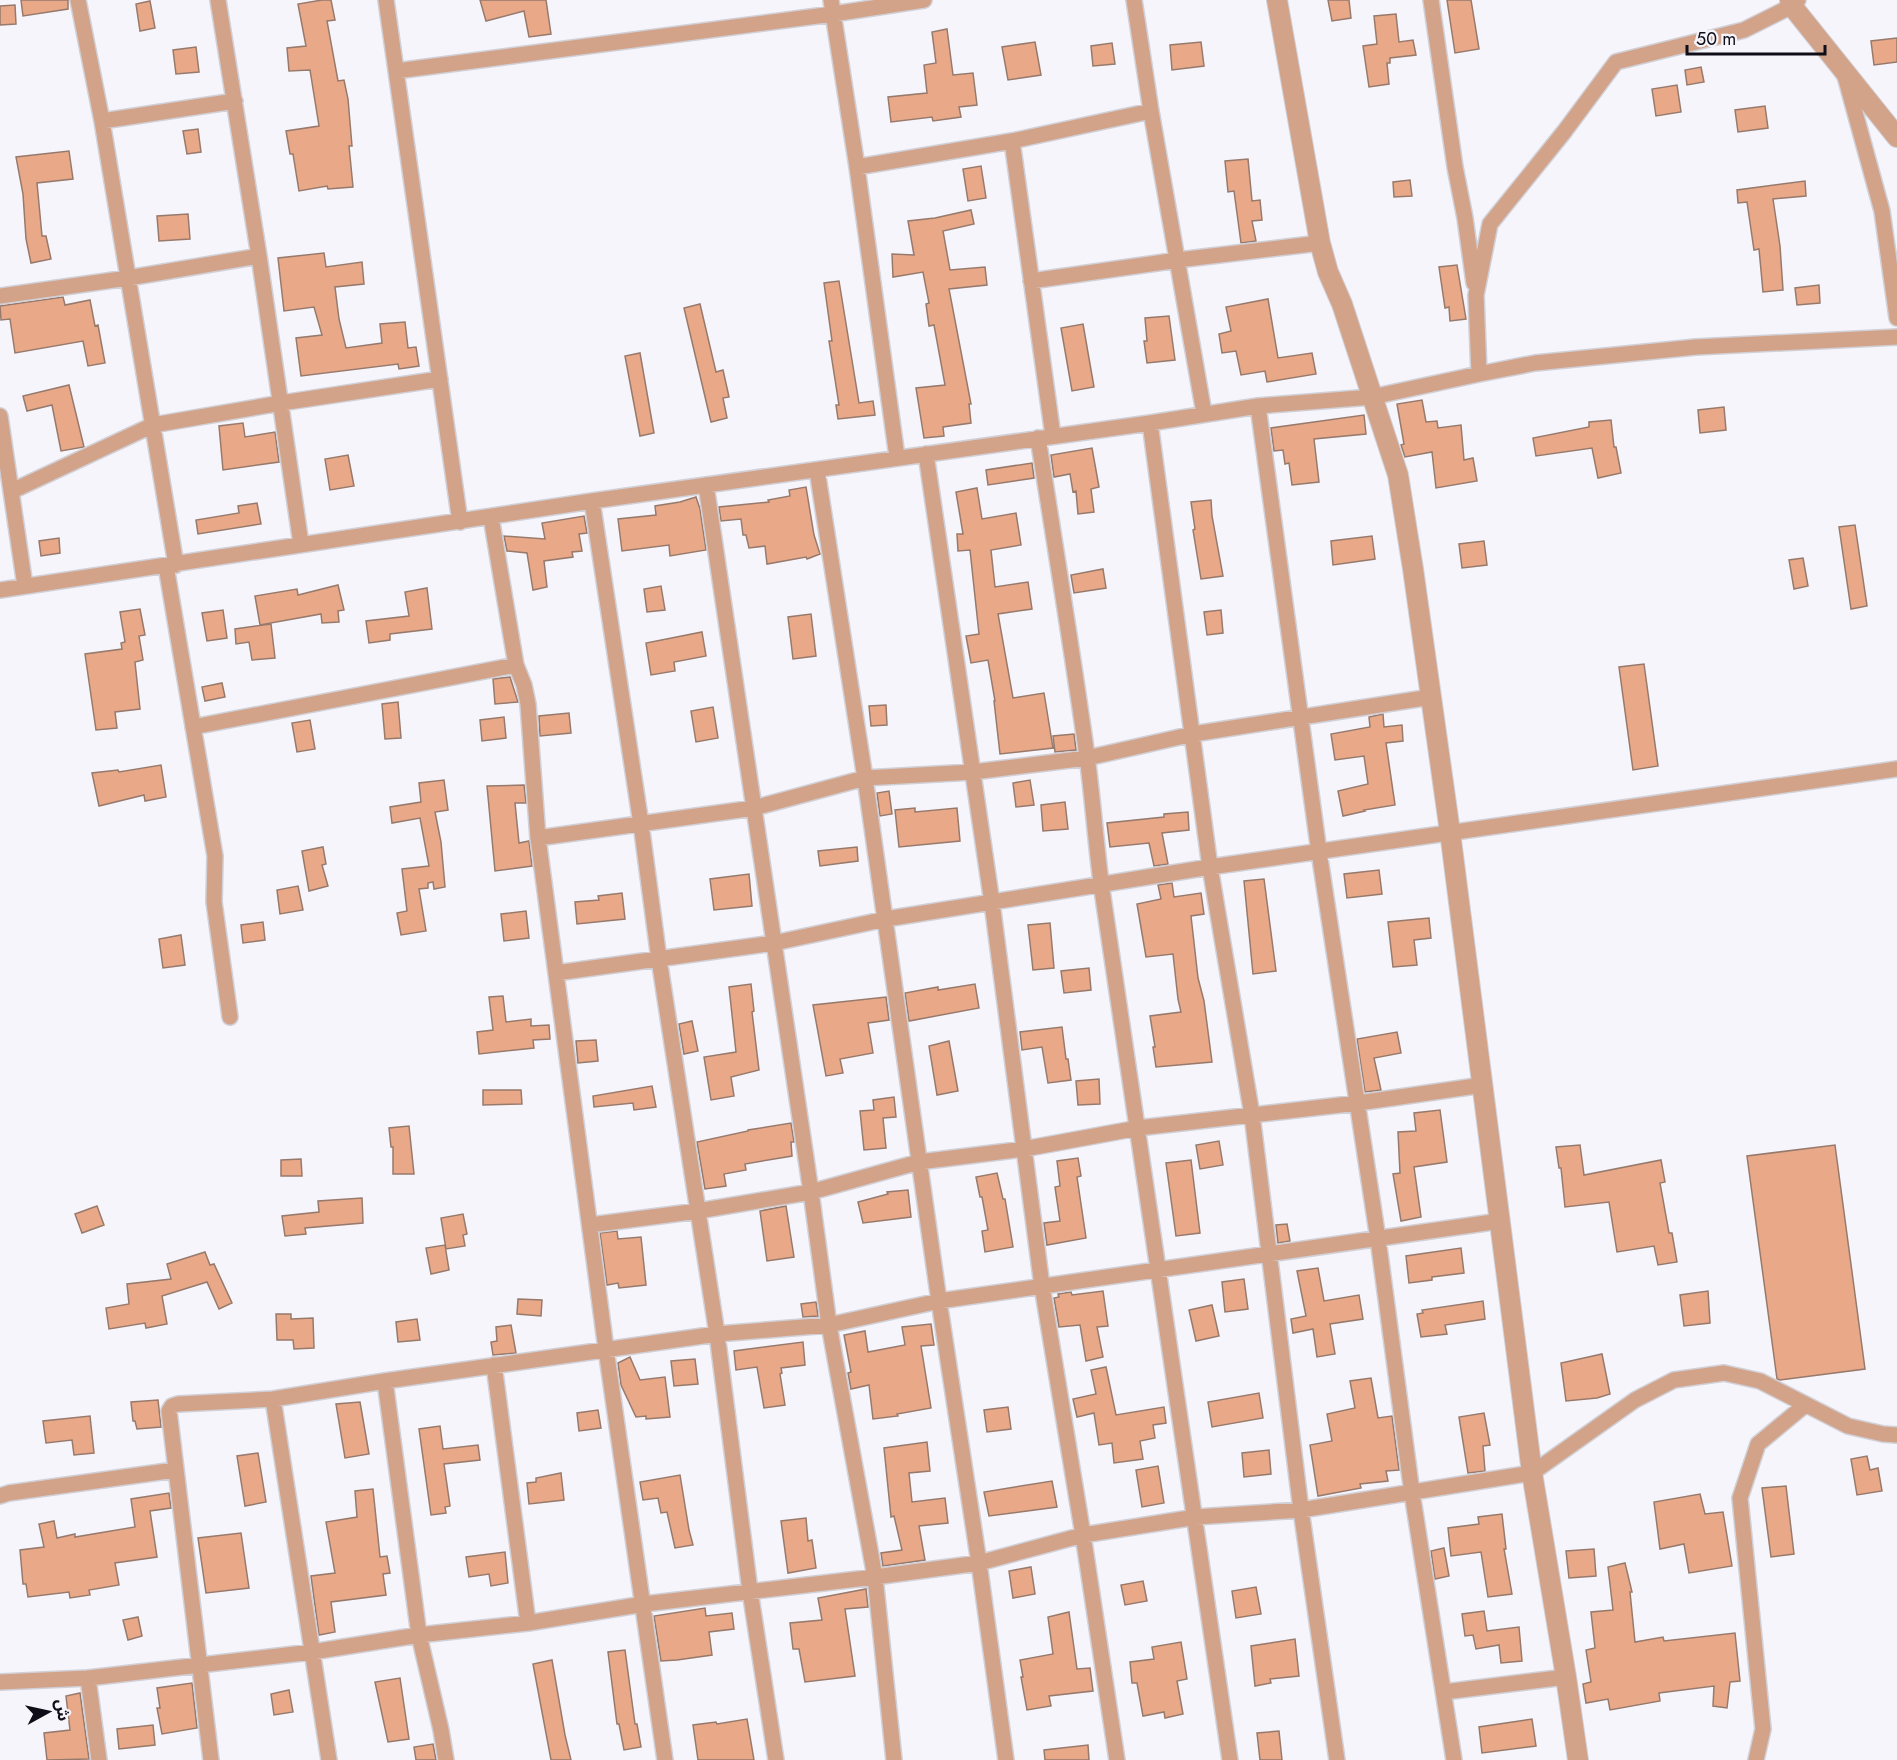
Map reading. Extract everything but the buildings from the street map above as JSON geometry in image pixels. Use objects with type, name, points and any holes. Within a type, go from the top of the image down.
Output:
[{"type":"street","points":[[78,0],[102,121],[153,425],[193,727],[215,856],[214,902],[230,1017]]},
{"type":"street","points":[[218,0],[259,256],[301,544]]},
{"type":"street","points":[[386,0],[460,522]]},
{"type":"street","points":[[396,71],[832,7],[924,0]]},
{"type":"street","points":[[1134,0],[1204,413]]},
{"type":"street","points":[[1277,0],[1320,243],[1398,475],[1450,832],[1532,1473],[1578,1760]]},
{"type":"street","points":[[1431,0],[1476,295],[1479,374]]},
{"type":"street","points":[[1476,295],[1490,224],[1564,132],[1616,62],[1744,30],[1793,2],[1845,73],[1897,137]]},
{"type":"street","points":[[832,7],[857,167],[897,458]]},
{"type":"street","points":[[1845,73],[1882,211],[1897,318]]},
{"type":"street","points":[[102,121],[235,101]]},
{"type":"street","points":[[857,167],[1012,141],[1151,111]]},
{"type":"street","points":[[1012,141],[1031,281],[1046,437],[1101,885],[1157,1271],[1196,1517],[1230,1760]]},
{"type":"street","points":[[1031,281],[1320,243]]},
{"type":"street","points":[[0,296],[259,256]]},
{"type":"street","points":[[0,590],[592,501],[1150,423],[1204,413],[1258,406],[1372,397],[1534,363],[1696,347],[1897,337]]},
{"type":"street","points":[[12,491],[153,425],[440,379]]},
{"type":"street","points":[[1258,406],[1319,852],[1378,1239],[1412,1493],[1454,1760]]},
{"type":"street","points":[[0,416],[25,586]]},
{"type":"street","points":[[1150,423],[1210,867],[1252,1115],[1301,1510],[1337,1760]]},
{"type":"street","points":[[926,454],[992,903],[1042,1286],[1117,1760]]},
{"type":"street","points":[[817,471],[866,778],[1006,1760]]},
{"type":"street","points":[[706,485],[829,1325],[875,1577],[894,1760]]},
{"type":"street","points":[[592,501],[717,1334],[750,1591],[776,1760]]},
{"type":"street","points":[[491,517],[516,666],[524,685],[528,704],[538,838],[606,1349],[665,1760]]},
{"type":"street","points":[[193,727],[516,666]]},
{"type":"street","points":[[538,838],[754,808],[866,778],[973,772],[1087,758],[1193,734],[1431,697]]},
{"type":"street","points":[[556,973],[774,943],[886,919],[1210,867],[1897,769]]},
{"type":"street","points":[[590,1225],[698,1211],[811,1192],[920,1162],[1024,1149],[1138,1128],[1483,1085]]},
{"type":"street","points":[[211,1760],[175,1470],[169,1411],[172,1406],[273,1399],[717,1334],[829,1325],[939,1301],[1500,1221]]},
{"type":"street","points":[[494,1365],[528,1623]]},
{"type":"street","points":[[0,1682],[88,1678],[312,1652],[419,1635],[528,1623],[644,1605],[979,1563],[1083,1535],[1196,1517],[1301,1510],[1532,1473],[1635,1400],[1674,1380],[1724,1373],[1760,1381],[1848,1426],[1897,1435]]},
{"type":"street","points":[[385,1381],[419,1635],[446,1760]]},
{"type":"street","points":[[273,1399],[330,1760]]},
{"type":"street","points":[[1756,1760],[1763,1729],[1740,1498],[1758,1444],[1806,1405]]},
{"type":"street","points":[[0,1496],[21,1491],[175,1470]]},
{"type":"street","points":[[1444,1692],[1566,1677]]},
{"type":"street","points":[[88,1678],[99,1760]]}]
